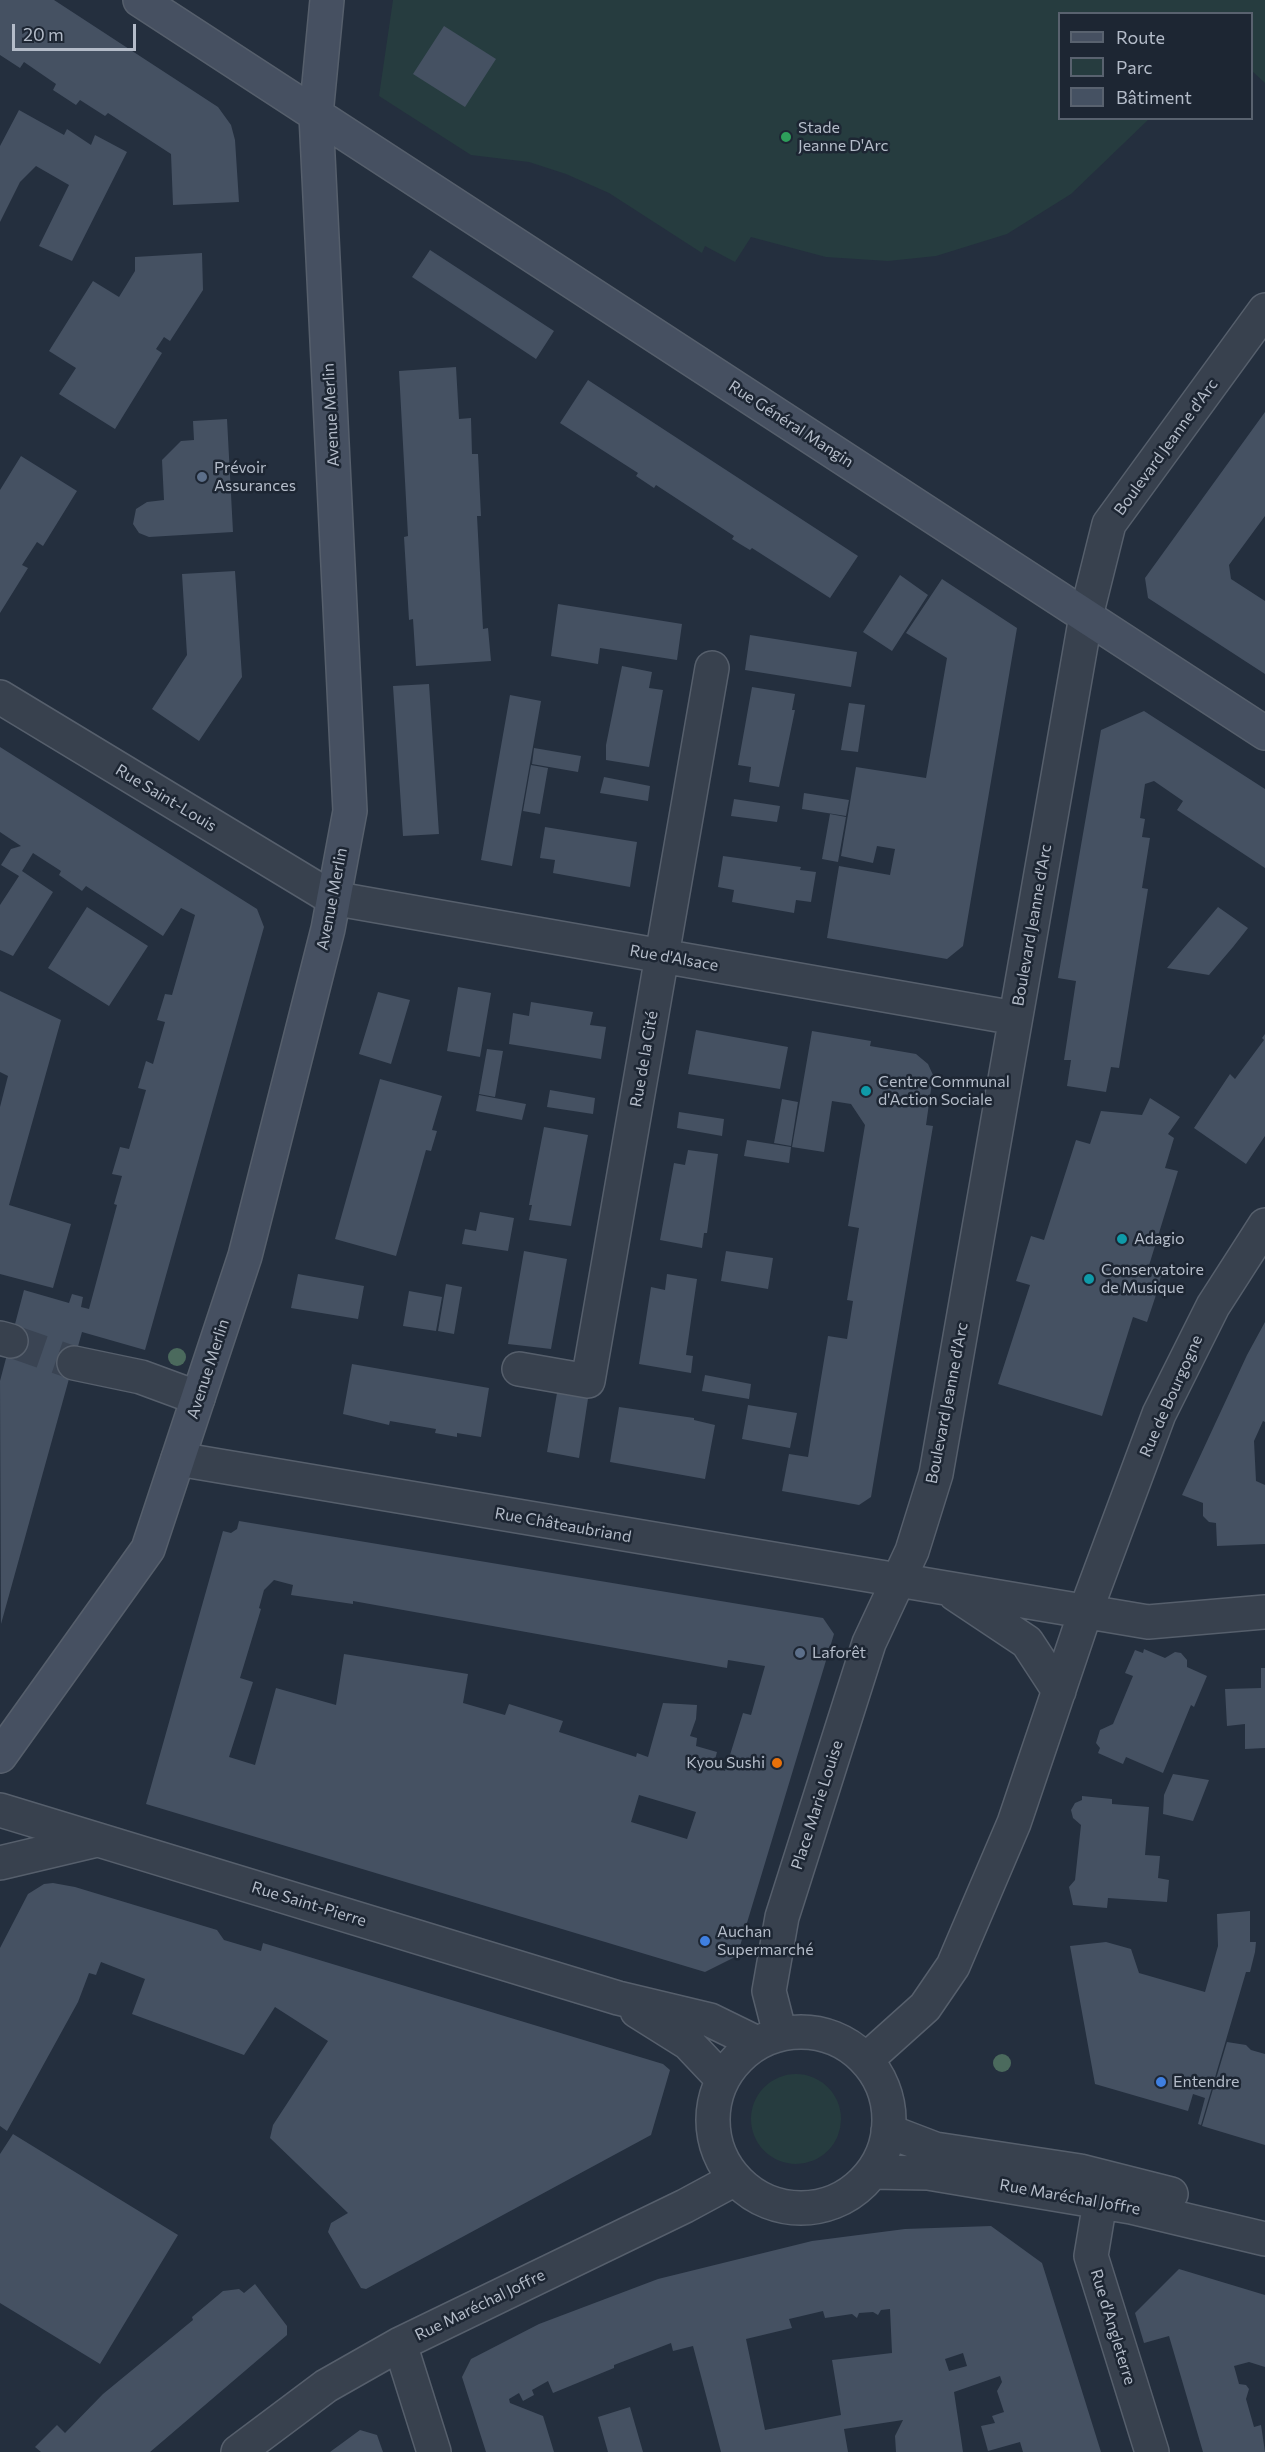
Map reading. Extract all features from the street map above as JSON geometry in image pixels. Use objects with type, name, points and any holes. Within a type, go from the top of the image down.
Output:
[{"type":"street","name":"Rue Général Mangin","points":[[140,0],[1265,733]]},
{"type":"street","name":"Avenue Merlin","points":[[0,1781],[9,1745],[148,1549],[244,1256],[328,929],[350,811],[316,115],[327,0]]},
{"type":"street","name":"Boulevard Jeanne d'Arc","points":[[897,1581],[912,1551],[936,1474],[1086,616],[1109,524],[1265,310]]},
{"type":"street","name":"Rue de la Cité","points":[[519,1369],[588,1381],[712,668]]},
{"type":"street","name":"Rue Saint-Louis","points":[[0,697],[332,898]]},
{"type":"street","name":"Rue d'Alsace","points":[[332,898],[1015,1018]]},
{"type":"street","name":"Rue de Bourgogne","points":[[1086,1610],[1159,1414],[1213,1306],[1265,1225]]},
{"type":"street","points":[[74,1363],[141,1377],[198,1398]]},
{"type":"street","name":"Rue Châteaubriand","points":[[178,1459],[948,1590]]},
{"type":"street","name":"Place Marie Louise","points":[[769,2039],[769,1991],[782,1917],[869,1643],[897,1581]]},
{"type":"street","points":[[948,1590],[1086,1610],[1148,1622],[1265,1612]]},
{"type":"street","points":[[948,1590],[1028,1641],[1059,1691]]},
{"type":"street","points":[[866,2060],[925,2007],[952,1966],[1014,1823],[1086,1610]]},
{"type":"street","name":"Rue Saint-Pierre","points":[[0,1810],[618,1998],[710,2020],[769,2039]]},
{"type":"street","points":[[0,1863],[99,1840]]},
{"type":"street","name":"Rue Saint-Pierre","points":[[618,1998],[688,2043],[722,2079]]},
{"type":"street","points":[[803,2032],[826,2036],[848,2045],[866,2060],[880,2081],[888,2106],[888,2131],[883,2152],[872,2172],[846,2195],[831,2204],[805,2209],[779,2206],[755,2196],[735,2179],[720,2157],[712,2131],[713,2105],[722,2079],[737,2058],[769,2039],[803,2032]]},
{"type":"street","name":"Rue Maréchal Joffre","points":[[888,2131],[935,2149],[1080,2171],[1181,2196],[1265,2230]]},
{"type":"street","points":[[1080,2171],[1100,2202]]},
{"type":"street","name":"Rue Maréchal Joffre","points":[[872,2172],[928,2174],[1131,2207],[1265,2240]]},
{"type":"street","name":"Rue Maréchal Joffre","points":[[238,2452],[326,2386],[400,2344],[685,2206],[735,2179]]},
{"type":"street","name":"Rue d'Angleterre","points":[[1100,2202],[1091,2256],[1152,2452]]},
{"type":"street","points":[[400,2344],[434,2452]]},
{"type":"green space","name":"Stade Jeanne D'Arc","points":[[393,0],[1265,0],[1265,83],[1253,72],[1253,12],[1058,12],[1058,120],[1148,120],[1071,194],[1007,234],[936,256],[888,261],[826,257],[751,237],[735,262],[705,246],[702,253],[609,193],[566,174],[529,162],[471,155],[379,96]]},
{"type":"green space","points":[[796,2074],[813,2077],[828,2087],[838,2102],[841,2119],[838,2136],[828,2151],[813,2161],[796,2164],[779,2161],[764,2151],[754,2136],[751,2119],[754,2102],[764,2087],[779,2077]]},
{"type":"building","points":[[0,0],[54,0],[218,107],[231,125],[235,140],[239,202],[173,205],[171,154],[108,113],[105,116],[80,100],[76,105],[53,90],[56,84],[24,62],[20,68],[0,55]]},
{"type":"building","points":[[444,26],[496,59],[465,107],[413,74]]},
{"type":"building","points":[[19,110],[64,135],[67,129],[91,145],[95,135],[127,152],[72,261],[39,246],[69,185],[36,166],[20,182],[0,222],[0,146]]},
{"type":"building","points":[[430,250],[554,331],[536,359],[412,277]]},
{"type":"building","points":[[202,253],[203,290],[170,341],[164,337],[156,349],[162,353],[115,429],[59,394],[76,368],[49,351],[93,281],[119,297],[135,271],[135,257]]},
{"type":"building","points":[[456,367],[459,419],[471,418],[472,454],[478,454],[481,516],[477,516],[483,629],[488,628],[491,661],[416,666],[413,619],[409,620],[404,537],[408,536],[399,371]]},
{"type":"building","points":[[588,380],[858,556],[830,598],[752,548],[750,550],[732,539],[734,536],[656,485],[654,488],[636,476],[638,473],[560,423]]},
{"type":"building","points":[[1265,412],[1265,516],[1229,565],[1231,579],[1265,601],[1265,674],[1148,598],[1145,578]]},
{"type":"building","points":[[227,419],[233,532],[149,537],[139,533],[133,524],[136,509],[147,502],[164,500],[162,460],[181,441],[194,440],[193,421]]},
{"type":"building","points":[[21,456],[77,491],[43,546],[37,542],[22,565],[28,568],[0,613],[0,490]]},
{"type":"building","points":[[235,571],[242,677],[199,741],[152,709],[187,655],[182,574]]},
{"type":"building","points":[[900,575],[928,595],[892,651],[863,632]]},
{"type":"building","points":[[942,579],[1017,628],[963,946],[947,959],[827,938],[839,866],[890,875],[895,849],[877,846],[873,863],[841,856],[856,767],[926,778],[947,658],[906,633]]},
{"type":"building","points":[[558,604],[682,624],[677,660],[600,648],[598,664],[551,656]]},
{"type":"building","points":[[750,635],[857,652],[851,687],[745,670]]},
{"type":"building","points":[[622,666],[652,672],[649,688],[663,690],[649,767],[606,760],[606,745]]},
{"type":"building","points":[[429,684],[439,834],[403,836],[393,686]]},
{"type":"building","points":[[752,687],[795,694],[792,710],[795,710],[779,787],[749,782],[751,767],[738,765]]},
{"type":"building","points":[[510,695],[541,701],[512,866],[481,860]]},
{"type":"building","points":[[849,703],[865,705],[858,752],[841,750]]},
{"type":"building","points":[[1144,711],[1265,789],[1265,868],[1177,810],[1183,801],[1154,781],[1145,784],[1140,818],[1145,819],[1142,837],[1150,838],[1142,888],[1148,889],[1119,1068],[1111,1067],[1106,1092],[1067,1086],[1071,1060],[1064,1060],[1076,981],[1058,978],[1101,730]]},
{"type":"building","points":[[0,747],[257,909],[264,927],[145,1350],[82,1332],[1,1624],[0,1381],[24,1290],[69,1303],[72,1294],[83,1297],[81,1307],[89,1309],[117,1205],[114,1204],[122,1176],[112,1174],[120,1147],[129,1149],[146,1090],[138,1088],[146,1061],[153,1064],[165,1022],[157,1020],[165,994],[172,995],[195,915],[181,908],[163,936],[86,886],[82,891],[59,875],[61,871],[33,853],[22,871],[53,892],[13,956],[0,950],[0,905],[19,876],[1,865],[11,849],[21,846],[0,832]]},
{"type":"building","points":[[534,748],[581,756],[578,772],[532,764]]},
{"type":"building","points":[[531,765],[548,768],[540,814],[523,811]]},
{"type":"building","points":[[604,777],[650,786],[648,801],[600,793]]},
{"type":"building","points":[[804,793],[849,800],[846,816],[802,809]]},
{"type":"building","points":[[734,799],[780,806],[777,822],[731,816]]},
{"type":"building","points":[[830,814],[846,817],[838,862],[822,859]]},
{"type":"building","points":[[545,827],[637,842],[630,887],[553,873],[555,860],[540,858]]},
{"type":"building","points":[[723,856],[801,867],[800,870],[816,872],[811,902],[796,900],[794,913],[732,902],[734,890],[718,887]]},
{"type":"building","points":[[87,907],[148,946],[109,1006],[48,968]]},
{"type":"building","points":[[1218,907],[1248,928],[1233,947],[1209,975],[1167,968]]},
{"type":"building","points":[[458,987],[491,993],[480,1057],[447,1051]]},
{"type":"building","points":[[0,991],[61,1020],[9,1205],[71,1224],[53,1288],[0,1274],[0,1107],[8,1076],[0,1072]]},
{"type":"building","points":[[378,992],[410,1000],[391,1064],[359,1054]]},
{"type":"building","points":[[531,1002],[593,1012],[590,1025],[606,1027],[601,1059],[509,1044],[513,1013],[529,1016]]},
{"type":"building","points":[[696,1030],[788,1047],[780,1089],[688,1074]]},
{"type":"building","points":[[812,1031],[871,1041],[870,1046],[916,1054],[928,1064],[933,1075],[926,1125],[933,1126],[871,1497],[859,1505],[782,1491],[789,1454],[808,1457],[828,1336],[847,1339],[853,1301],[847,1300],[859,1228],[848,1226],[865,1125],[851,1104],[832,1101],[824,1152],[792,1147]]},
{"type":"building","points":[[1265,1034],[1265,1136],[1246,1164],[1194,1128],[1230,1074],[1235,1079],[1264,1040],[1262,1038]]},
{"type":"building","points":[[487,1049],[503,1051],[495,1097],[479,1094]]},
{"type":"building","points":[[380,1079],[442,1096],[432,1130],[437,1131],[431,1151],[426,1150],[396,1256],[335,1239]]},
{"type":"building","points":[[550,1090],[595,1098],[593,1114],[547,1107]]},
{"type":"building","points":[[479,1095],[526,1104],[522,1120],[476,1111]]},
{"type":"building","name":"Conservatoire de Musique","points":[[1150,1098],[1180,1117],[1168,1134],[1174,1138],[1165,1168],[1178,1171],[1147,1272],[1161,1276],[1155,1298],[1147,1322],[1133,1317],[1102,1416],[998,1384],[1030,1285],[1016,1281],[1031,1236],[1044,1240],[1076,1140],[1090,1144],[1101,1111],[1142,1115]]},
{"type":"building","points":[[782,1099],[798,1102],[791,1146],[774,1143]]},
{"type":"building","points":[[679,1112],[724,1119],[722,1136],[677,1128]]},
{"type":"building","points":[[544,1127],[588,1135],[571,1226],[529,1220],[532,1205],[529,1205]]},
{"type":"building","points":[[747,1140],[791,1147],[789,1163],[744,1156]]},
{"type":"building","points":[[688,1150],[718,1154],[707,1233],[704,1233],[702,1248],[660,1240],[674,1163],[685,1165]]},
{"type":"building","points":[[480,1212],[514,1218],[508,1251],[462,1244],[465,1229],[476,1231]]},
{"type":"building","points":[[524,1251],[567,1259],[551,1349],[508,1344]]},
{"type":"building","points":[[726,1251],[773,1258],[768,1289],[721,1281]]},
{"type":"building","points":[[298,1274],[364,1286],[358,1319],[291,1308]]},
{"type":"building","points":[[667,1274],[697,1279],[686,1355],[693,1356],[691,1373],[639,1364],[651,1287],[665,1290]]},
{"type":"building","points":[[446,1284],[462,1287],[454,1334],[438,1331]]},
{"type":"building","points":[[409,1291],[442,1297],[436,1331],[403,1326]]},
{"type":"building","points":[[1265,1322],[1265,1422],[1263,1421],[1254,1441],[1256,1481],[1265,1485],[1265,1544],[1217,1546],[1216,1523],[1209,1522],[1203,1516],[1203,1503],[1182,1495],[1247,1355]]},
{"type":"building","points":[[352,1364],[489,1388],[481,1437],[457,1433],[457,1437],[435,1433],[436,1429],[390,1421],[389,1425],[343,1414]]},
{"type":"building","points":[[705,1375],[751,1384],[749,1399],[702,1391]]},
{"type":"building","points":[[558,1387],[589,1392],[579,1458],[547,1452]]},
{"type":"building","points":[[748,1405],[797,1413],[790,1448],[742,1439]]},
{"type":"building","points":[[619,1407],[694,1418],[694,1420],[715,1425],[705,1479],[610,1462]]},
{"type":"building","points":[[239,1521],[823,1618],[834,1634],[737,1956],[705,1972],[146,1804],[223,1531],[231,1533],[237,1529]],"holes":[[[274,1580],[293,1585],[291,1595],[353,1604],[353,1601],[727,1668],[728,1660],[765,1666],[751,1715],[743,1713],[725,1771],[713,1767],[717,1752],[696,1746],[697,1738],[690,1736],[696,1719],[697,1705],[663,1703],[648,1757],[637,1753],[636,1757],[559,1732],[563,1721],[509,1704],[505,1715],[463,1703],[468,1674],[344,1654],[336,1705],[276,1688],[255,1765],[229,1757],[253,1682],[240,1678],[261,1609],[259,1608],[264,1590]],[[639,1795],[696,1812],[687,1839],[631,1822]]]},
{"type":"building","points":[[1144,1649],[1165,1658],[1175,1652],[1181,1653],[1187,1660],[1187,1667],[1207,1676],[1194,1707],[1191,1705],[1163,1773],[1126,1757],[1123,1764],[1098,1753],[1100,1748],[1096,1743],[1100,1730],[1113,1724],[1133,1676],[1125,1673],[1135,1650],[1143,1653]]},
{"type":"building","points":[[1261,1668],[1265,1668],[1265,1748],[1245,1749],[1245,1724],[1227,1726],[1225,1689],[1261,1688]]},
{"type":"building","points":[[1173,1774],[1209,1780],[1193,1821],[1163,1814],[1164,1795]]},
{"type":"building","points":[[1082,1796],[1112,1799],[1112,1804],[1149,1807],[1145,1855],[1160,1856],[1158,1878],[1169,1880],[1167,1902],[1108,1898],[1107,1908],[1073,1905],[1069,1887],[1075,1880],[1081,1825],[1073,1818],[1071,1810],[1075,1803],[1082,1800]]},
{"type":"building","points":[[53,1883],[75,1887],[217,1930],[224,1940],[261,1951],[263,1943],[663,2064],[670,2070],[651,2135],[366,2289],[361,2288],[328,2232],[331,2223],[348,2213],[270,2138],[273,2125],[328,2041],[275,2007],[244,2055],[132,2014],[145,1979],[101,1962],[96,1975],[89,1973],[78,2002],[7,2131],[0,2126],[0,1948],[28,1894],[44,1884]]},
{"type":"building","points":[[1250,1911],[1250,1942],[1256,1942],[1255,1952],[1250,1972],[1246,1972],[1201,2125],[1198,2124],[1205,2098],[1193,2094],[1188,2111],[1095,2084],[1070,1946],[1106,1942],[1131,1949],[1139,1973],[1205,1992],[1218,1946],[1217,1914]]},
{"type":"building","points":[[1227,2042],[1246,2045],[1251,2050],[1265,2054],[1265,2145],[1202,2126]]},
{"type":"building","points":[[13,2134],[178,2235],[100,2364],[0,2303],[0,2154]]},
{"type":"building","points":[[991,2226],[1042,2263],[1101,2452],[1023,2452],[1020,2442],[988,2451],[981,2426],[995,2423],[992,2416],[1004,2412],[997,2391],[1002,2382],[1000,2376],[954,2392],[963,2452],[896,2452],[895,2436],[903,2420],[844,2429],[848,2452],[721,2452],[693,2346],[673,2351],[671,2343],[614,2365],[614,2368],[553,2393],[548,2381],[532,2390],[534,2395],[523,2401],[519,2393],[509,2399],[510,2403],[543,2416],[554,2452],[486,2452],[462,2377],[471,2359],[539,2324],[658,2279],[812,2241],[905,2229]],"holes":[[[890,2309],[892,2353],[832,2360],[841,2415],[765,2430],[746,2339],[792,2328],[789,2319],[823,2311],[825,2318],[852,2314],[857,2318],[859,2313],[873,2312],[878,2315],[881,2310]],[[963,2353],[967,2366],[949,2371],[945,2359]]]},
{"type":"building","points":[[1179,2269],[1265,2295],[1265,2367],[1249,2362],[1234,2366],[1239,2384],[1246,2385],[1249,2389],[1246,2399],[1254,2427],[1261,2425],[1265,2452],[1203,2452],[1169,2336],[1144,2343],[1135,2313]]},
{"type":"building","points":[[255,2284],[287,2326],[287,2335],[150,2452],[41,2452],[35,2447],[57,2425],[65,2433],[103,2394],[193,2320],[192,2317],[223,2291],[239,2289],[244,2293]]},
{"type":"building","points":[[630,2407],[643,2452],[608,2452],[598,2417]]},
{"type":"building","points":[[360,2430],[377,2435],[383,2452],[330,2452]]},
{"type":"tunnel","points":[[11,1341],[74,1363]]},
{"type":"place","name":"Stade Jeanne D'Arc","points":[[786,137]]},
{"type":"place","name":"Prévoir Assurances","points":[[202,477]]},
{"type":"place","name":"Centre Communal d'Action Sociale","points":[[866,1091]]},
{"type":"place","name":"Adagio","points":[[1122,1239]]},
{"type":"place","name":"Conservatoire de Musique","points":[[1089,1279]]},
{"type":"place","name":"Laforêt","points":[[800,1653]]},
{"type":"place","name":"Kyou Sushi","points":[[777,1763]]},
{"type":"place","name":"Auchan Supermarché","points":[[705,1941]]},
{"type":"place","name":"Entendre","points":[[1161,2082]]}]
